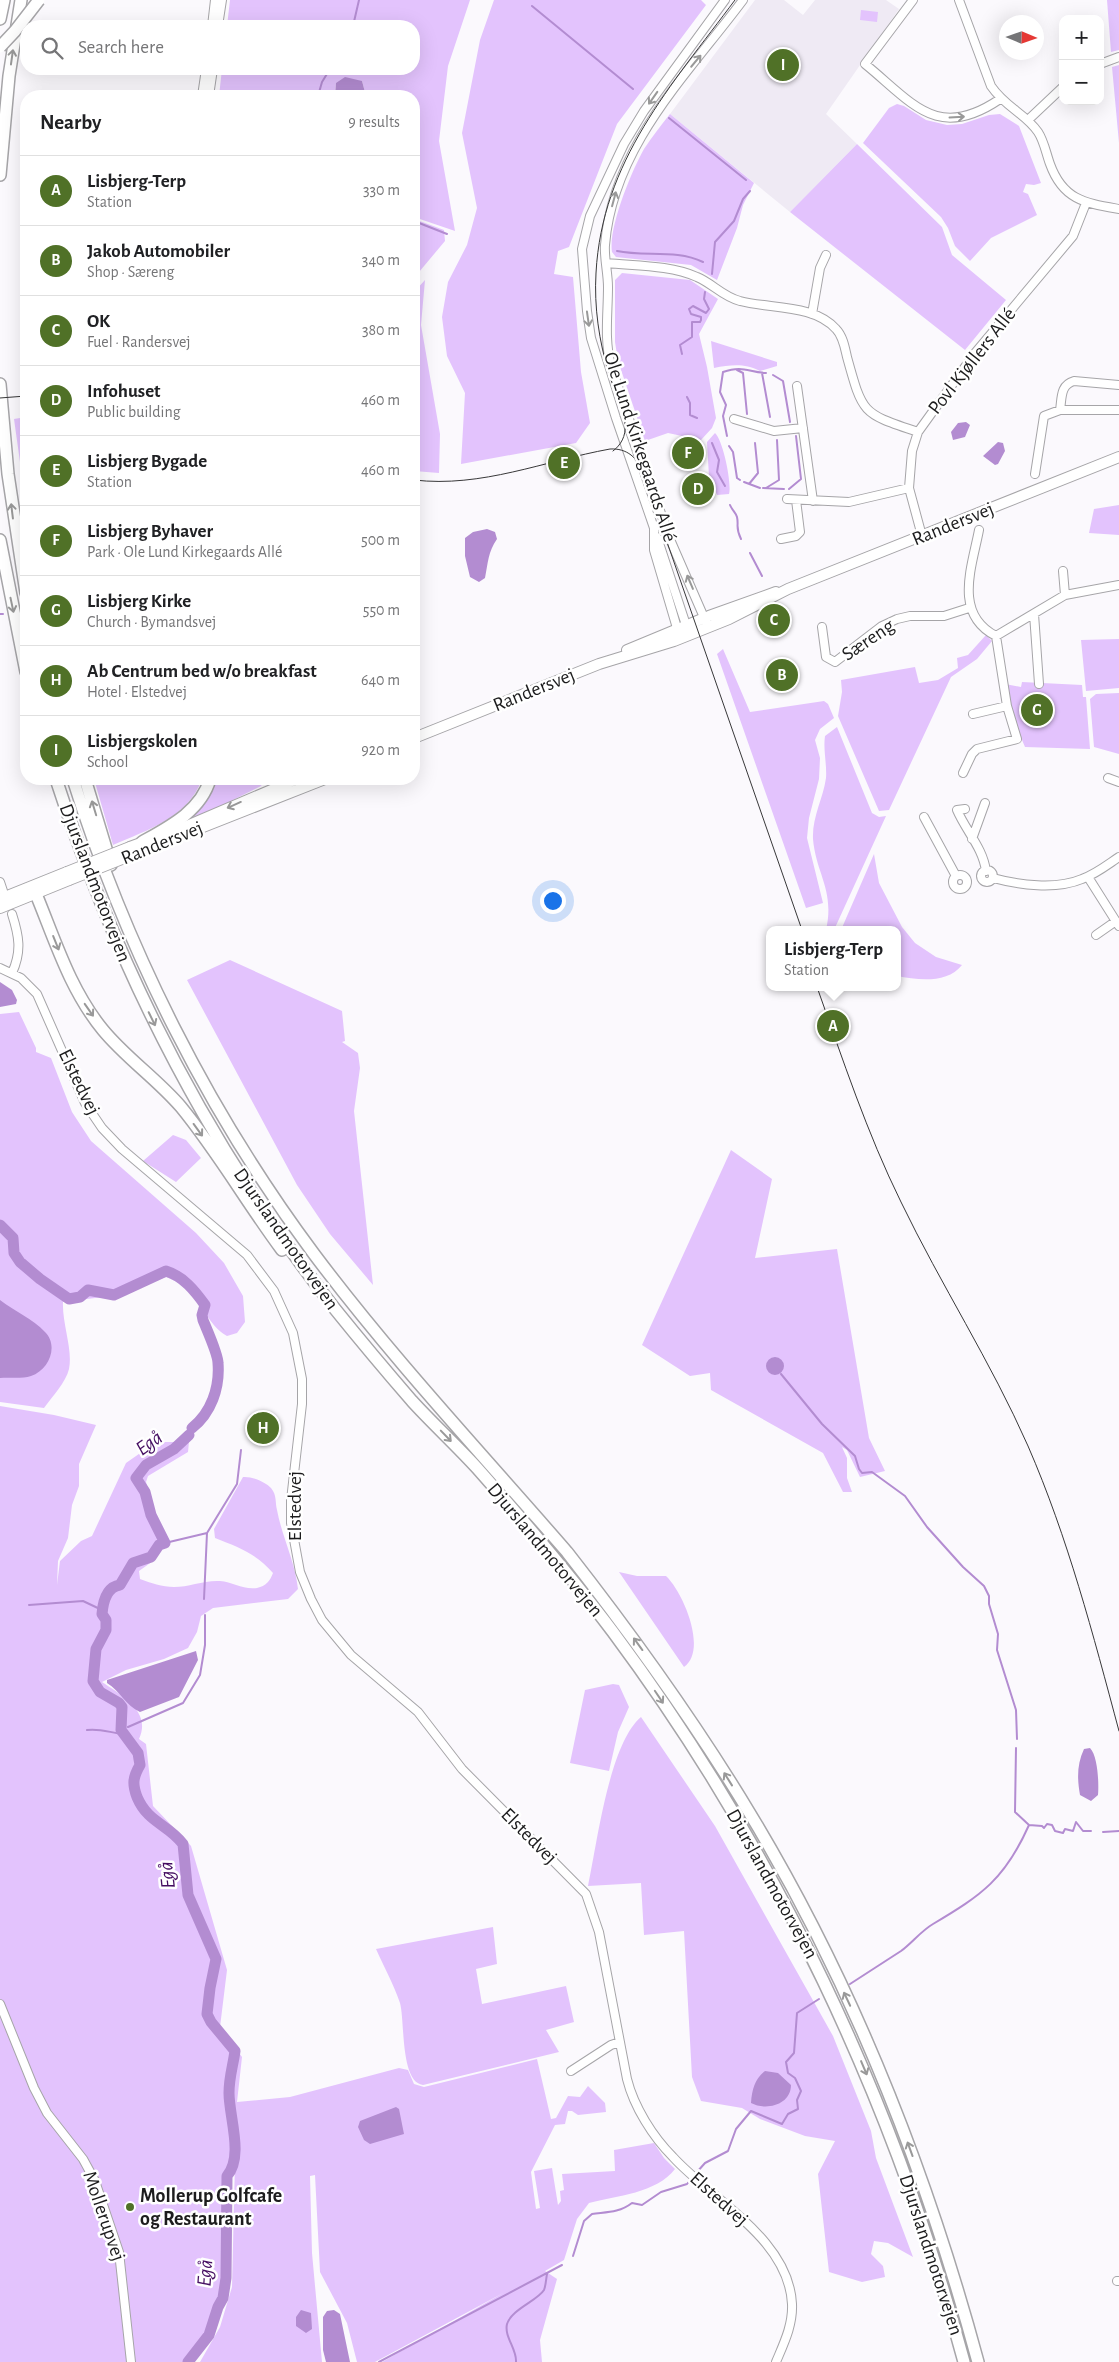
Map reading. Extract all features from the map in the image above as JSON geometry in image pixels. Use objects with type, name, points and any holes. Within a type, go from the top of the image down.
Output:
[{"type":"highway","points":[[0,19],[4,0]]},
{"type":"highway","points":[[0,176],[9,76],[21,0]]},
{"type":"highway","points":[[24,20],[39,0]]},
{"type":"highway","points":[[0,47],[20,25]]},
{"type":"highway","points":[[0,384],[8,474],[20,554]]},
{"type":"highway","points":[[0,540],[20,642]]},
{"type":"highway","name":"Djurslandmotorvejen","points":[[58,785],[86,865],[119,949],[152,1020],[192,1096],[248,1187],[334,1308],[412,1401],[472,1463],[581,1590],[652,1686],[740,1822],[803,1938],[862,2064],[913,2196],[964,2362]]},
{"type":"highway","name":"Djurslandmotorvejen","points":[[75,785],[104,867],[155,987],[193,1062],[233,1133],[265,1184],[313,1252],[394,1354],[567,1552],[662,1679],[750,1813],[816,1934],[874,2058],[925,2190],[978,2362]]},
{"type":"highway","points":[[87,785],[107,853],[155,987]]},
{"type":"highway","points":[[142,842],[178,822],[199,800],[207,785]]},
{"type":"highway","points":[[34,890],[72,983],[92,1015],[127,1055],[179,1105],[275,1241],[330,1312],[412,1401]]},
{"type":"main road","name":"Randersvej","points":[[599,664],[689,635],[706,622],[766,594],[788,589],[1119,458]]},
{"type":"main road","name":"Randersvej","points":[[420,736],[599,664],[681,626],[706,622]]},
{"type":"main road","name":"Randersvej","points":[[131,851],[142,842],[182,828],[282,786]]},
{"type":"main road","name":"Randersvej","points":[[0,908],[34,890],[131,851],[282,786]]},
{"type":"main road","name":"Randersvej","points":[[2,895],[34,890]]},
{"type":"street","points":[[213,20],[216,0]]},
{"type":"street","points":[[219,20],[222,0]]},
{"type":"street","name":"Ole Lund Kirkegaards Allé","points":[[689,635],[681,626],[654,528],[591,338],[582,260],[583,239],[590,216],[619,154],[639,119],[725,0]]},
{"type":"street","name":"Ole Lund Kirkegaards Allé","points":[[706,622],[669,537],[611,366],[606,345],[607,263],[605,247],[608,222],[615,193],[630,156],[650,122],[743,0]]},
{"type":"street","points":[[913,0],[865,64],[913,104],[928,114],[943,118],[960,118],[982,111],[1000,99]]},
{"type":"street","points":[[959,0],[991,86],[1000,99],[1028,120],[1038,132],[1057,180],[1074,197],[1086,203],[1119,209]]},
{"type":"street","points":[[1104,63],[1119,57]]},
{"type":"street","points":[[203,90],[205,75]]},
{"type":"street","points":[[210,90],[212,75]]},
{"type":"street","points":[[1028,120],[1059,91]]},
{"type":"street","name":"Povl Kjøllers Allé","points":[[922,536],[909,488],[910,458],[918,432],[975,353],[1073,236],[1086,203]]},
{"type":"street","points":[[812,314],[820,268],[826,255]]},
{"type":"street","points":[[607,263],[685,272],[700,278],[724,295],[739,301],[812,314],[828,321],[838,330],[844,344],[857,394],[864,408],[878,418],[918,432]]},
{"type":"street","points":[[1060,410],[1063,388],[1068,383],[1074,381],[1119,386]]},
{"type":"street","points":[[797,386],[813,501]]},
{"type":"street","points":[[1035,474],[1044,416],[1060,410],[1119,410]]},
{"type":"street","points":[[734,419],[774,431],[803,428]]},
{"type":"street","points":[[781,539],[796,536],[800,532],[791,500],[859,501],[909,488]]},
{"type":"street","points":[[979,530],[967,595],[969,608],[974,618],[988,632],[996,636]]},
{"type":"street","points":[[1063,571],[1065,595]]},
{"type":"street","points":[[996,636],[1065,595],[1119,585]]},
{"type":"street","name":"Særeng","points":[[822,627],[826,657],[835,662],[882,626],[896,619],[910,616],[944,616],[969,608]]},
{"type":"street","points":[[1034,614],[1039,684]]},
{"type":"street","points":[[963,773],[972,754],[977,749],[1017,739],[1007,706],[996,636]]},
{"type":"street","points":[[973,714],[1007,706]]},
{"type":"street","points":[[1108,778],[1119,782]]},
{"type":"street","points":[[972,839],[985,803]]},
{"type":"street","points":[[964,809],[957,810],[972,839],[983,853],[984,874]]},
{"type":"street","points":[[924,817],[956,876]]},
{"type":"street","points":[[956,876],[953,883],[958,889],[964,888],[967,882],[984,874],[992,873],[993,878],[1009,883],[1071,883],[1088,877],[1119,857]]},
{"type":"street","points":[[956,876],[964,876],[967,882]]},
{"type":"street","points":[[1088,877],[1118,923],[1096,935]]},
{"type":"street","points":[[0,882],[2,895]]},
{"type":"street","points":[[12,914],[20,942],[18,959],[12,973]]},
{"type":"street","name":"Elstedvej","points":[[0,968],[12,973],[28,984],[37,994],[85,1103],[102,1128],[122,1149],[242,1251],[274,1291],[293,1333],[302,1379],[302,1404],[291,1500],[291,1523],[300,1572],[310,1599],[322,1620],[351,1655],[418,1712],[462,1769],[586,1894],[599,1932],[628,2084],[648,2125],[674,2158],[739,2216],[779,2260],[787,2281],[792,2303],[791,2325],[776,2362]]},
{"type":"street","name":"Mollerupvej","points":[[0,2004],[30,2079],[47,2113],[83,2159],[95,2181],[120,2252],[131,2362]]},
{"type":"street","points":[[571,2071],[611,2045],[620,2042]]},
{"type":"shaded area","points":[[230,0],[470,0],[448,66],[439,141],[455,231],[420,219],[420,90],[364,90],[362,81],[336,83],[335,90],[220,90],[221,75],[420,75],[420,20],[228,20]]},
{"type":"shaded area","points":[[494,0],[701,0],[706,5],[617,124],[569,247],[558,251],[554,274],[573,277],[581,372],[590,423],[576,443],[461,464],[465,393],[447,356],[442,317],[448,282],[467,245],[477,208],[462,133],[480,40]]},
{"type":"shaded area","points":[[755,0],[784,0],[803,15],[815,0],[886,0],[899,9],[826,114],[857,144],[790,212],[670,114]]},
{"type":"shaded area","points":[[1107,0],[1119,0],[1119,50],[1111,52]]},
{"type":"shaded area","points":[[861,10],[878,12],[877,22],[860,20]]},
{"type":"shaded area","points":[[1119,65],[1119,143],[1112,67]]},
{"type":"shaded area","points":[[345,77],[362,81],[364,90],[335,90],[336,83]]},
{"type":"shaded area","points":[[897,104],[904,106],[926,120],[947,125],[962,124],[989,115],[1000,114],[1019,126],[1041,183],[1034,185],[1026,184],[1023,192],[1028,194],[1037,215],[991,238],[970,261],[955,246],[948,228],[941,217],[863,143],[889,108]]},
{"type":"shaded area","points":[[670,114],[754,183],[743,205],[737,228],[717,280],[691,265],[616,257],[612,252],[617,214],[633,171],[644,149]]},
{"type":"shaded area","points":[[857,144],[942,227],[952,255],[1006,300],[965,350],[790,212]]},
{"type":"shaded area","points":[[420,221],[444,230],[445,241],[420,271]]},
{"type":"shaded area","points":[[622,273],[690,280],[718,299],[699,334],[716,418],[712,428],[701,440],[668,433],[645,441],[618,361],[615,342],[615,280]]},
{"type":"shaded area","points":[[425,280],[421,325],[440,434],[439,473],[420,471],[420,285]]},
{"type":"shaded area","points":[[711,341],[777,362],[777,366],[760,371],[737,365],[714,368]]},
{"type":"shaded area","points":[[20,418],[20,462],[14,419]]},
{"type":"shaded area","points":[[966,422],[970,425],[965,437],[953,440],[951,432],[958,423]]},
{"type":"shaded area","points":[[715,433],[721,444],[726,462],[729,494],[717,495],[709,477],[707,442]]},
{"type":"shaded area","points":[[998,442],[1003,443],[1005,451],[998,464],[995,465],[983,456]]},
{"type":"shaded area","points":[[689,444],[695,447],[692,450],[694,458],[688,462],[682,458],[684,450],[681,446]]},
{"type":"shaded area","points":[[1119,505],[1119,535],[1089,533],[1094,509]]},
{"type":"shaded area","points":[[487,529],[495,532],[497,539],[490,553],[485,578],[479,582],[470,577],[465,556],[465,538],[473,532]]},
{"type":"shaded area","points":[[986,635],[992,641],[977,659],[951,677],[889,810],[879,811],[838,716],[842,692],[841,680],[915,667],[919,683],[938,680],[958,668],[957,658],[968,655]]},
{"type":"shaded area","points":[[1119,639],[1119,688],[1086,691],[1081,640]]},
{"type":"shaded area","points":[[723,649],[750,712],[824,701],[828,704],[834,718],[820,729],[815,740],[820,758],[819,779],[809,818],[807,838],[823,903],[806,908],[717,654]]},
{"type":"shaded area","points":[[1022,682],[1082,685],[1083,697],[1086,697],[1090,749],[1025,747],[1011,714],[1005,684],[1021,687]]},
{"type":"shaded area","points":[[1119,693],[1119,754],[1094,747],[1090,699],[1096,694]]},
{"type":"shaded area","points":[[837,727],[872,813],[879,817],[886,816],[836,926],[827,926],[827,893],[813,839],[816,816],[826,778],[825,736]]},
{"type":"shaded area","points":[[96,785],[199,785],[187,804],[177,813],[152,828],[113,845]]},
{"type":"shaded area","points":[[209,785],[262,785],[261,786],[181,826]]},
{"type":"shaded area","points":[[874,854],[879,883],[902,927],[915,943],[936,957],[962,965],[956,971],[940,978],[914,979],[901,977],[901,926],[843,926]]},
{"type":"shaded area","points":[[230,960],[342,1011],[345,1041],[342,1042],[358,1053],[360,1068],[354,1111],[373,1285],[330,1234],[297,1185],[187,980]]},
{"type":"shaded area","points":[[0,982],[12,990],[17,1000],[16,1004],[0,1007]]},
{"type":"shaded area","points":[[19,1012],[36,1048],[36,1052],[51,1058],[72,1112],[91,1141],[196,1233],[224,1263],[243,1296],[245,1322],[237,1333],[227,1336],[214,1326],[190,1292],[182,1285],[166,1277],[127,1294],[63,1302],[70,1353],[69,1369],[62,1384],[44,1408],[0,1402],[0,1014]]},
{"type":"shaded area","points":[[173,1135],[186,1140],[201,1158],[176,1182],[143,1161]]},
{"type":"shaded area","points":[[731,1150],[772,1179],[755,1258],[837,1249],[869,1438],[885,1471],[860,1477],[847,1450],[842,1447],[847,1458],[847,1478],[852,1492],[843,1492],[823,1453],[711,1390],[710,1373],[690,1376],[642,1345]]},
{"type":"shaded area","points":[[0,1300],[35,1323],[49,1338],[51,1344],[50,1357],[43,1369],[31,1376],[0,1378]]},
{"type":"shaded area","points":[[775,1357],[781,1360],[784,1366],[781,1372],[775,1375],[769,1372],[766,1366],[769,1360]]},
{"type":"shaded area","points":[[0,1406],[54,1415],[96,1425],[79,1464],[79,1486],[72,1505],[68,1538],[58,1561],[57,1585],[60,1561],[81,1541],[92,1536],[126,1463],[156,1442],[189,1442],[188,1452],[148,1476],[146,1482],[160,1530],[162,1548],[153,1561],[139,1571],[140,1579],[170,1587],[214,1581],[252,1588],[265,1584],[273,1573],[267,1566],[254,1556],[215,1538],[214,1529],[243,1477],[250,1477],[262,1482],[269,1486],[274,1493],[279,1520],[298,1589],[288,1599],[213,1608],[201,1616],[197,1632],[188,1648],[164,1659],[126,1670],[102,1682],[125,1698],[138,1712],[142,1729],[139,1739],[146,1744],[153,1806],[191,1846],[227,1970],[220,2027],[242,2057],[237,2102],[290,2097],[399,2068],[408,2070],[414,2084],[424,2087],[537,2059],[551,2119],[556,2118],[568,2096],[580,2097],[588,2086],[605,2103],[606,2112],[578,2115],[568,2111],[565,2124],[555,2125],[531,2172],[536,2209],[540,2208],[534,2171],[552,2168],[558,2205],[561,2201],[560,2191],[564,2190],[562,2174],[615,2171],[614,2150],[654,2143],[664,2158],[675,2169],[667,2177],[647,2188],[589,2203],[577,2219],[564,2260],[545,2271],[557,2279],[540,2340],[542,2362],[382,2362],[505,2292],[375,2362],[357,2362],[347,2323],[320,2272],[315,2175],[310,2176],[312,2253],[322,2362],[200,2362],[220,2327],[232,2287],[235,2162],[227,2176],[226,2278],[223,2298],[209,2335],[188,2362],[0,2362]]},
{"type":"shaded area","points":[[619,1572],[637,1576],[666,1576],[673,1584],[685,1607],[693,1635],[694,1648],[691,1659],[684,1667]]},
{"type":"shaded area","points":[[196,1651],[198,1660],[179,1697],[140,1712],[107,1683],[107,1680]]},
{"type":"shaded area","points":[[613,1684],[619,1685],[629,1707],[618,1732],[609,1771],[570,1763],[585,1690]]},
{"type":"shaded area","points":[[641,1717],[715,1826],[833,2036],[871,2131],[876,2158],[913,2257],[888,2243],[874,2241],[871,2254],[883,2266],[885,2277],[862,2282],[829,2272],[818,2174],[835,2141],[805,2136],[760,2119],[742,2108],[701,2101],[692,2077],[684,1931],[644,1935],[641,1883],[588,1886],[600,1821],[613,1771],[620,1749],[630,1730]]},
{"type":"shaded area","points":[[1090,1748],[1095,1757],[1098,1784],[1098,1795],[1091,1801],[1080,1795],[1078,1777],[1084,1749]]},
{"type":"shaded area","points":[[493,1927],[497,1964],[476,1969],[482,2004],[566,1986],[574,2022],[546,2030],[559,2052],[423,2085],[416,2081],[410,2073],[405,2050],[400,2003],[376,1949]]},
{"type":"shaded area","points":[[765,2071],[778,2073],[791,2085],[790,2092],[782,2102],[770,2106],[751,2103],[755,2085]]},
{"type":"shaded area","points":[[396,2107],[399,2109],[404,2134],[370,2144],[364,2140],[358,2127],[360,2121]]},
{"type":"shaded area","points":[[301,2310],[311,2313],[312,2329],[306,2333],[296,2326],[296,2317]]},
{"type":"shaded area","points":[[334,2310],[340,2314],[350,2362],[326,2362],[323,2350],[323,2317],[327,2311]]},
{"type":"waterway","points":[[354,20],[359,0]]},
{"type":"waterway","points":[[532,6],[633,89]]},
{"type":"waterway","points":[[320,90],[326,75]]},
{"type":"waterway","points":[[669,118],[746,180]]},
{"type":"waterway","points":[[712,274],[715,242],[734,221],[743,199],[750,191]]},
{"type":"waterway","points":[[420,223],[447,234]]},
{"type":"waterway","points":[[617,251],[671,254],[703,262]]},
{"type":"waterway","points":[[682,354],[680,345],[692,337],[692,322],[700,322],[701,320],[701,317],[691,314],[689,309],[693,306],[706,313],[709,309],[704,299],[705,292]]},
{"type":"waterway","points":[[727,436],[723,416],[726,405],[720,392],[723,372],[741,369],[766,373]]},
{"type":"waterway","points":[[737,370],[743,373],[747,414]]},
{"type":"waterway","points":[[762,373],[770,417]]},
{"type":"waterway","points":[[773,375],[783,381],[790,422]]},
{"type":"waterway","points":[[687,397],[690,403],[690,415],[697,418]]},
{"type":"waterway","points":[[789,489],[801,479],[796,436]]},
{"type":"waterway","points":[[766,488],[779,480],[777,440]]},
{"type":"waterway","points":[[712,443],[719,460],[717,472],[725,486]]},
{"type":"waterway","points":[[749,484],[758,473],[755,443]]},
{"type":"waterway","points":[[729,446],[733,452],[737,478],[740,480]]},
{"type":"waterway","points":[[744,482],[760,488]]},
{"type":"waterway","points":[[763,488],[784,489]]},
{"type":"waterway","points":[[730,505],[737,517],[741,539]]},
{"type":"waterway","points":[[750,553],[762,576]]},
{"type":"waterway","name":"Egå","points":[[0,1225],[13,1238],[14,1253],[20,1262],[40,1279],[69,1299],[80,1297],[88,1290],[114,1295],[166,1271],[178,1276],[193,1289],[205,1305],[202,1315],[216,1354],[218,1372],[213,1399],[199,1422],[192,1428]]},
{"type":"waterway","points":[[781,1374],[822,1424],[855,1456],[862,1473],[872,1472],[905,1496],[927,1527],[963,1567],[984,1586],[989,1596],[989,1604],[998,1634],[997,1650],[1016,1710],[1017,1739]]},
{"type":"waterway","name":"Egå","points":[[188,2362],[209,2335],[223,2298],[226,2278],[227,2176],[232,2168],[235,2147],[229,2093],[235,2051],[211,2022],[207,2014],[216,1959],[188,1895],[183,1844],[177,1837],[152,1818],[137,1797],[134,1784],[140,1765],[138,1753],[121,1730],[122,1707],[119,1703],[100,1692],[93,1681],[96,1649],[106,1630],[106,1620],[102,1614],[108,1592],[115,1586],[120,1585],[133,1563],[151,1557],[159,1545],[165,1543],[151,1515],[145,1492],[136,1478],[146,1465],[174,1449],[189,1435]]},
{"type":"waterway","points":[[204,1599],[207,1533],[237,1484],[241,1450]]},
{"type":"waterway","points":[[165,1543],[207,1533]]},
{"type":"waterway","points":[[29,1605],[83,1601],[102,1610]]},
{"type":"waterway","points":[[128,1727],[183,1703],[200,1675],[205,1645],[205,1615]]},
{"type":"waterway","points":[[87,1730],[101,1730],[123,1734]]},
{"type":"waterway","points":[[1016,1748],[1015,1812],[1029,1825]]},
{"type":"waterway","points":[[850,1984],[901,1951],[929,1927],[979,1894],[1011,1859],[1029,1825],[1042,1826],[1044,1828],[1047,1824],[1052,1825],[1055,1831],[1063,1833],[1065,1829],[1073,1831],[1076,1822],[1083,1831],[1091,1831]]},
{"type":"waterway","points":[[1103,1832],[1119,1831]]},
{"type":"waterway","points":[[697,2172],[705,2163],[728,2151],[736,2129],[751,2111],[782,2124],[788,2114],[798,2109],[797,2100],[801,2091],[795,2078],[788,2073],[786,2062],[794,2053],[797,2013],[819,1999]]},
{"type":"waterway","points":[[573,2256],[584,2221],[592,2214],[617,2210],[632,2203],[642,2205],[661,2192],[687,2184],[691,2179]]},
{"type":"waterway","points":[[379,2362],[562,2265]]},
{"type":"waterway","points":[[516,2362],[515,2352],[507,2334],[507,2324],[514,2314],[541,2294],[546,2284],[547,2274]]},
{"type":"tram line","points":[[613,451],[622,440],[625,433],[625,425],[621,406],[605,362],[598,324],[596,298],[596,273],[601,233],[611,195],[626,160],[664,95],[735,0]]},
{"type":"tram line","points":[[0,398],[20,396]]},
{"type":"tram line","points":[[420,480],[464,480],[488,477],[610,449],[622,450],[635,459],[643,473],[801,926]]},
{"type":"tram line","points":[[818,991],[877,1150],[916,1233],[998,1384],[1028,1446],[1068,1551],[1119,1731]]},
{"type":"place","name":"Lisbjergskolen","points":[[783,65]]},
{"type":"place","name":"Lisbjerg Byhaver","points":[[688,453]]},
{"type":"place","name":"Lisbjerg Bygade","points":[[564,463]]},
{"type":"place","name":"Infohuset","points":[[698,489]]},
{"type":"place","name":"OK","points":[[774,620]]},
{"type":"place","name":"Jakob Automobiler","points":[[782,675]]},
{"type":"place","name":"Lisbjerg Kirke","points":[[1037,710]]},
{"type":"place","name":"Lisbjerg-Terp","points":[[833,1026]]},
{"type":"place","name":"Ab Centrum bed w/o breakfast","points":[[263,1428]]},
{"type":"place","name":"Mollerup Golfcafe og Restaurant","points":[[130,2207]]}]
